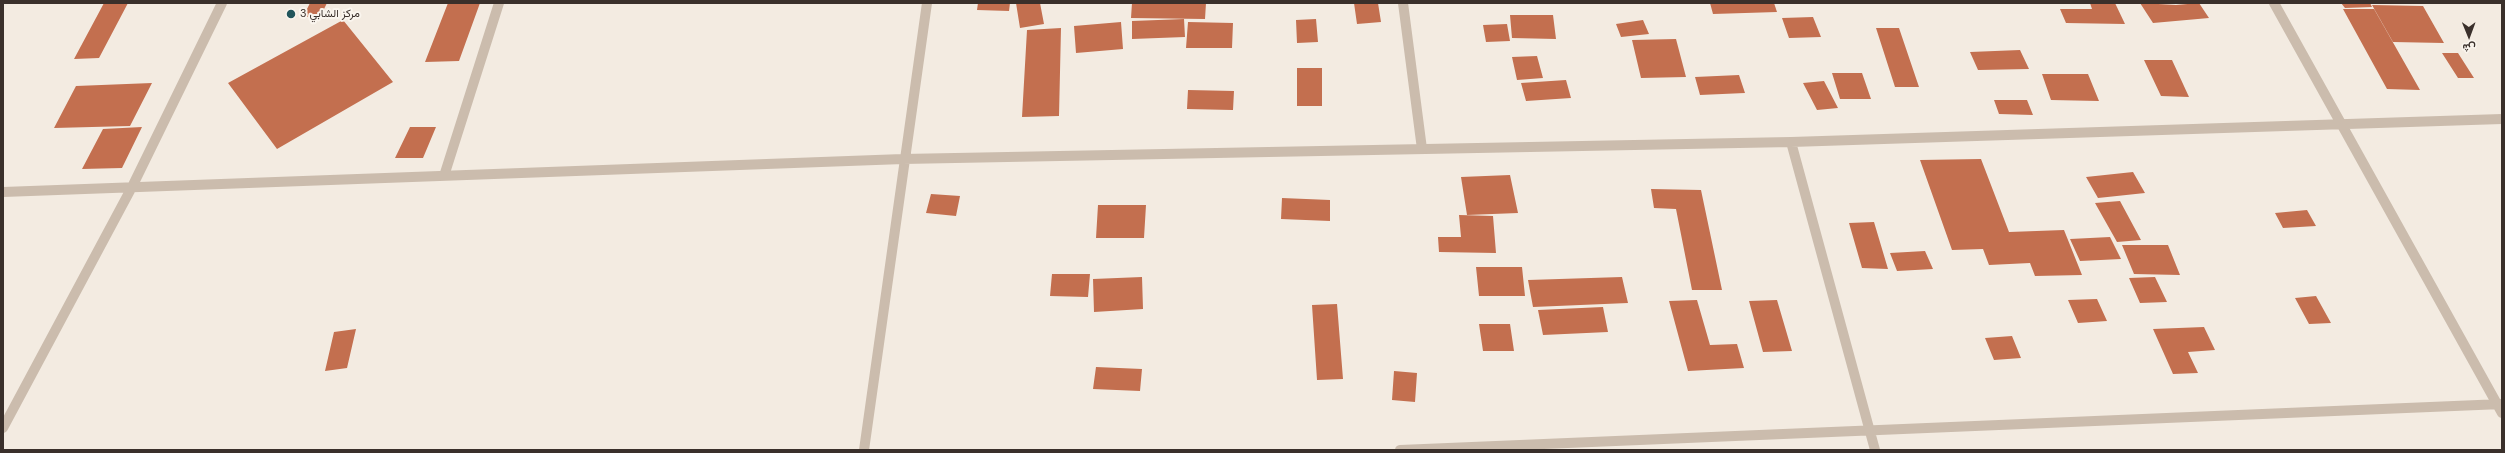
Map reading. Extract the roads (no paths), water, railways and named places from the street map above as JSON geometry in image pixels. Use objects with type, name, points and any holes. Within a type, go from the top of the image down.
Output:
[{"type":"street","points":[[3,428],[132,188],[222,3]]},
{"type":"street","points":[[444,176],[498,3]]},
{"type":"street","points":[[864,450],[903,160],[927,3]]},
{"type":"street","points":[[1403,3],[1422,149]]},
{"type":"street","points":[[1400,450],[1869,429],[2500,407],[2274,3]]},
{"type":"street","points":[[3,192],[903,160],[1791,142],[2502,119]]},
{"type":"street","points":[[1791,142],[1875,450]]},
{"type":"place","name":"مركز الشابي 3","points":[[291,14]]}]
